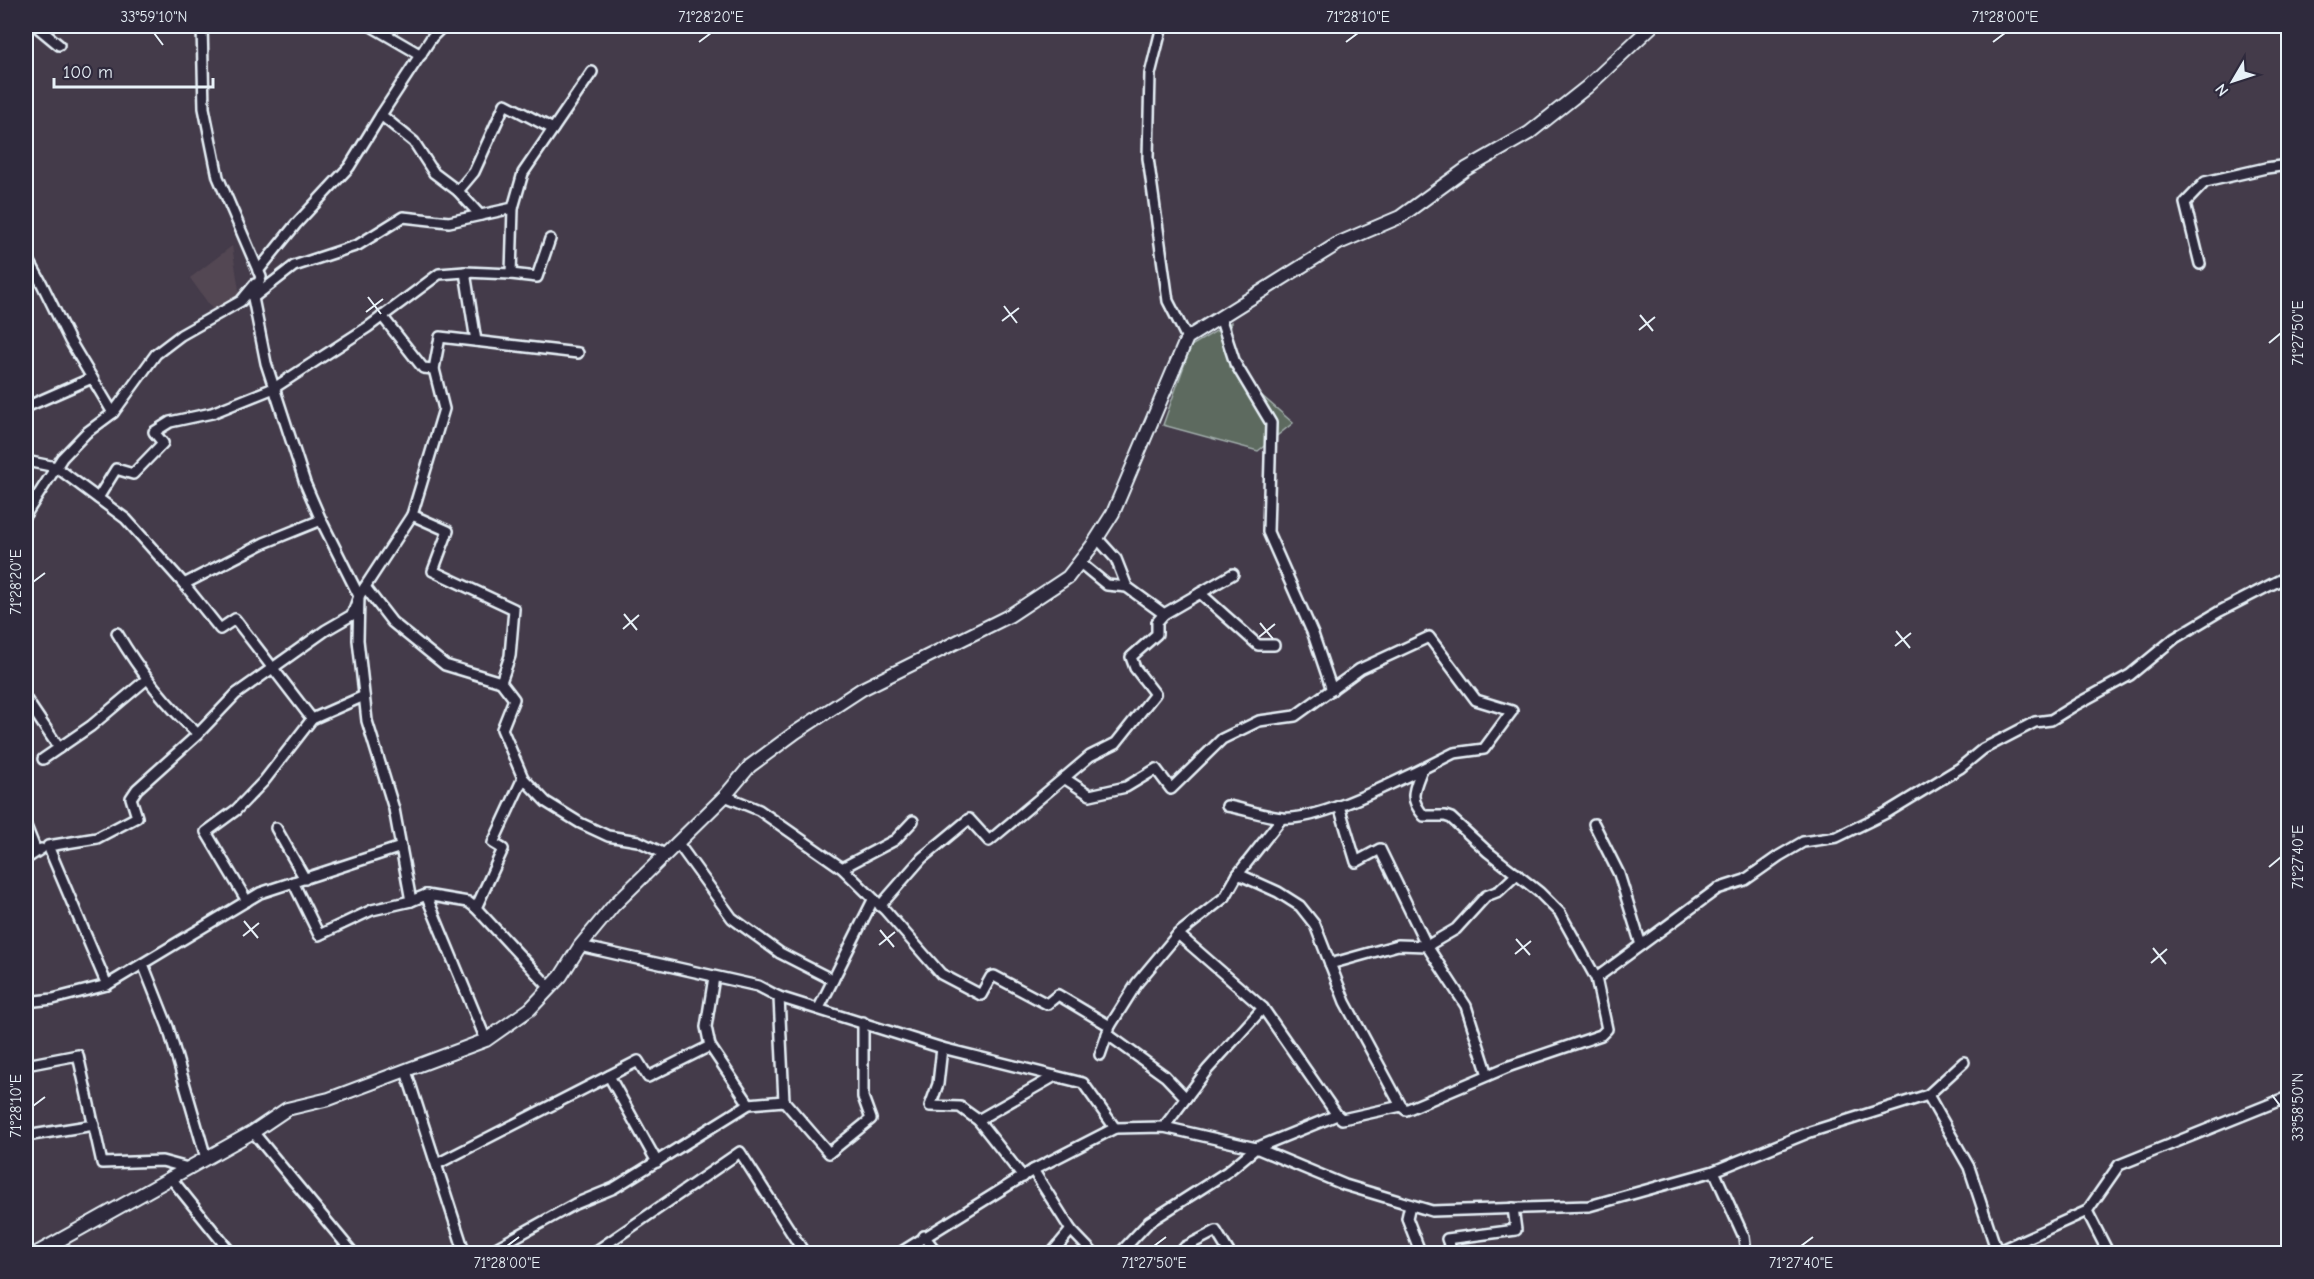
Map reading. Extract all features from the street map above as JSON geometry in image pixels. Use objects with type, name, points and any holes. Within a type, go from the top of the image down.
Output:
[{"type":"street","points":[[36,26],[59,45]]},
{"type":"street","points":[[202,26],[204,108],[218,177],[259,274],[253,298],[266,363],[305,483],[359,596],[358,640],[367,721],[394,809],[411,901]]},
{"type":"street","points":[[371,26],[421,55]]},
{"type":"street","points":[[26,514],[63,458],[86,433],[113,413],[156,354],[181,335],[241,301],[296,224],[349,167],[421,55],[443,26]]},
{"type":"street","points":[[1162,26],[1150,74],[1148,158],[1168,302],[1187,338]]},
{"type":"street","points":[[35,1254],[253,1132],[287,1109],[329,1099],[486,1040],[530,1009],[561,976],[580,946],[614,905],[725,796],[750,766],[796,732],[862,689],[1009,616],[1068,577],[1113,513],[1187,338],[1339,243],[1400,217],[1466,169],[1529,133],[1587,87],[1652,26]]},
{"type":"street","points":[[511,274],[513,208],[523,173],[592,72]]},
{"type":"street","points":[[458,191],[474,172],[505,104],[553,129]]},
{"type":"street","points":[[381,115],[414,142],[434,173],[458,191],[480,215]]},
{"type":"street","points":[[2200,264],[2185,203],[2205,182],[2289,165]]},
{"type":"street","points":[[253,298],[294,266],[358,245],[403,217],[449,222],[513,208]]},
{"type":"street","points":[[98,498],[116,469],[133,474],[163,442],[154,432],[170,422],[213,413],[274,388],[382,316],[439,274],[465,272],[537,277],[540,274],[550,238]]},
{"type":"street","points":[[26,255],[70,341],[113,413]]},
{"type":"street","points":[[465,272],[476,341]]},
{"type":"street","points":[[382,316],[423,368],[434,369]]},
{"type":"street","points":[[1220,317],[1235,363],[1270,423],[1268,532],[1314,634],[1332,690]]},
{"type":"street","points":[[26,858],[48,846],[97,838],[137,817],[131,798],[137,789],[198,734],[236,694],[352,615],[359,596],[412,515],[444,409],[434,369],[440,337],[578,353]]},
{"type":"street","points":[[26,407],[92,378]]},
{"type":"street","points":[[26,461],[56,467],[126,519],[184,584],[220,629],[236,620],[312,719]]},
{"type":"street","points":[[412,515],[448,531],[433,570],[514,609],[510,657],[501,682]]},
{"type":"street","points":[[184,584],[264,543],[321,520]]},
{"type":"street","points":[[1097,538],[1116,559],[1127,586],[1164,614]]},
{"type":"street","points":[[1079,562],[1107,585],[1127,586]]},
{"type":"street","points":[[819,1008],[876,903],[922,858],[969,819],[989,841],[1090,756],[1116,743],[1155,694],[1135,668],[1131,657],[1157,634],[1157,622],[1164,614],[1233,574]]},
{"type":"street","points":[[1596,978],[1717,889],[1745,880],[1803,842],[1837,837],[1886,813],[1960,768],[1983,749],[2035,722],[2051,720],[2130,675],[2175,638],[2220,611],[2289,576]]},
{"type":"street","points":[[365,587],[392,622],[445,666],[501,682],[514,699],[502,729],[523,778],[546,802],[580,823],[608,836],[638,841],[665,854]]},
{"type":"street","points":[[1200,593],[1258,645],[1274,645]]},
{"type":"street","points":[[117,633],[132,659],[168,706],[198,734]]},
{"type":"street","points":[[1064,778],[1090,795],[1126,787],[1156,769],[1171,789],[1222,740],[1259,720],[1295,716],[1360,669],[1429,637],[1476,700],[1512,711],[1484,748],[1454,753],[1339,806],[1282,818],[1227,806]]},
{"type":"street","points":[[44,759],[91,726],[147,679]]},
{"type":"street","points":[[247,901],[206,832],[236,810],[264,781],[312,719],[364,696]]},
{"type":"street","points":[[26,699],[59,748]]},
{"type":"street","points":[[1238,874],[1278,892],[1300,906],[1315,925],[1345,1002],[1401,1106],[1406,1110],[1488,1076],[1601,1035],[1607,1029],[1596,978],[1560,913],[1539,892],[1488,852],[1451,818],[1424,816],[1417,808],[1412,793],[1422,769]]},
{"type":"street","points":[[476,908],[503,849],[493,843],[523,778]]},
{"type":"street","points":[[725,796],[759,810],[842,868],[944,977],[981,995],[991,977],[994,976],[1047,1004],[1058,995],[1109,1030],[1165,1076],[1186,1098]]},
{"type":"street","points":[[1339,806],[1356,862],[1380,849],[1427,946],[1466,1005],[1488,1076]]},
{"type":"street","points":[[1101,1055],[1109,1030],[1137,983],[1178,934],[1225,897],[1238,874],[1282,818]]},
{"type":"street","points":[[842,868],[895,840],[914,821]]},
{"type":"street","points":[[1594,824],[1619,874],[1641,945]]},
{"type":"street","points":[[26,826],[36,851]]},
{"type":"street","points":[[276,828],[305,879]]},
{"type":"street","points":[[677,842],[732,918],[780,953],[833,980]]},
{"type":"street","points":[[48,846],[107,985]]},
{"type":"street","points":[[26,1002],[53,999],[107,985],[260,893],[402,847]]},
{"type":"street","points":[[1330,964],[1398,945],[1427,946],[1456,929],[1486,896],[1499,891],[1517,874]]},
{"type":"street","points":[[293,882],[320,935],[372,910],[426,895],[468,902],[550,988]]},
{"type":"street","points":[[426,895],[486,1040]]},
{"type":"street","points":[[1178,934],[1263,1008],[1341,1119],[1401,1106]]},
{"type":"street","points":[[580,946],[758,986],[779,997],[942,1048],[1083,1083],[1115,1128]]},
{"type":"street","points":[[143,964],[168,1027],[206,1158]]},
{"type":"street","points":[[714,977],[706,1027],[710,1046],[749,1104]]},
{"type":"street","points":[[779,997],[784,1101],[829,1153],[871,1119],[863,1097],[862,1022]]},
{"type":"street","points":[[1164,1127],[1263,1008]]},
{"type":"street","points":[[437,1164],[638,1061],[648,1077],[710,1046]]},
{"type":"street","points":[[942,1048],[938,1084],[930,1106],[960,1107],[978,1120],[1023,1177]]},
{"type":"street","points":[[26,1065],[78,1055],[102,1163],[162,1161],[188,1168]]},
{"type":"street","points":[[898,1254],[1034,1170],[1115,1128],[1164,1127],[1256,1148],[1345,1185],[1432,1211],[1589,1206],[1714,1171],[1810,1132],[1928,1095],[1964,1062]]},
{"type":"street","points":[[406,1071],[465,1254]]},
{"type":"street","points":[[609,1076],[657,1162]]},
{"type":"street","points":[[978,1120],[1055,1076]]},
{"type":"street","points":[[1928,1095],[1969,1167],[1994,1253],[2087,1211],[2119,1165],[2289,1097]]},
{"type":"street","points":[[485,1254],[575,1204],[614,1188],[749,1104],[784,1101]]},
{"type":"street","points":[[1119,1254],[1149,1222],[1227,1172],[1256,1148],[1337,1115]]},
{"type":"street","points":[[26,1136],[94,1125]]},
{"type":"street","points":[[253,1132],[354,1254]]},
{"type":"street","points":[[592,1254],[740,1152],[805,1254]]},
{"type":"street","points":[[1034,1170],[1071,1230],[1094,1254]]},
{"type":"street","points":[[1714,1171],[1744,1237],[1746,1254]]},
{"type":"street","points":[[170,1177],[232,1254]]},
{"type":"street","points":[[1410,1205],[1407,1218],[1421,1254]]},
{"type":"street","points":[[1453,1254],[1447,1239],[1516,1230],[1513,1208]]},
{"type":"street","points":[[2087,1211],[2109,1254]]},
{"type":"street","points":[[1052,1254],[1071,1230]]},
{"type":"street","points":[[1179,1254],[1185,1247],[1216,1231],[1230,1254]]},
{"type":"street","points":[[924,1236],[938,1254]]},
{"type":"shaded area","points":[[232,246],[241,303],[218,317],[190,278]]},
{"type":"green space","points":[[1231,322],[1229,367],[1293,423],[1258,451],[1163,425],[1191,346]]}]
